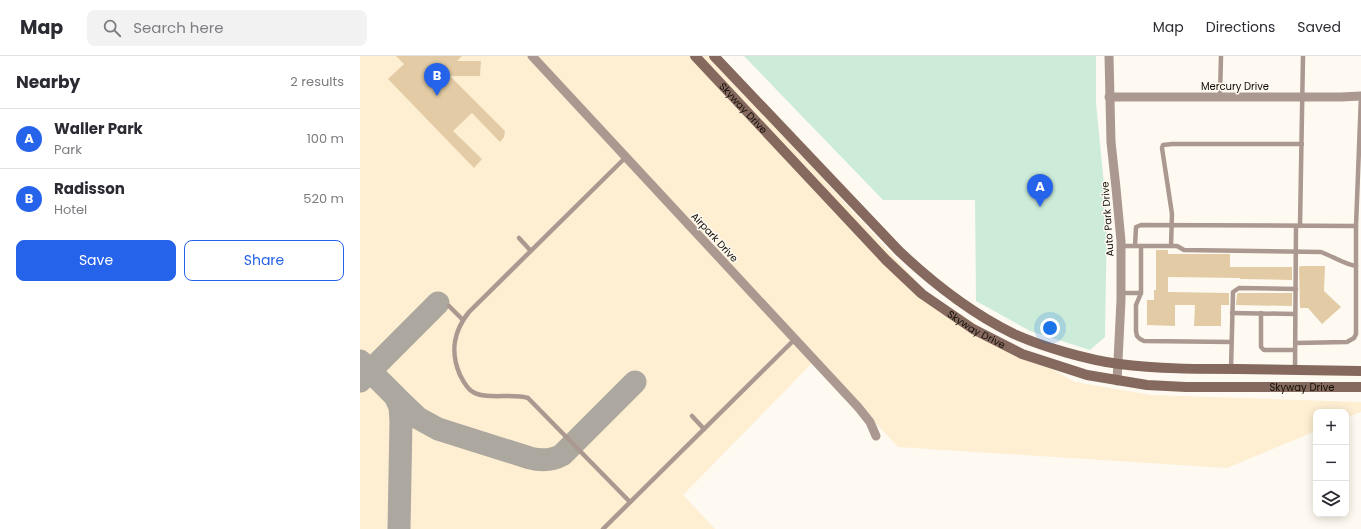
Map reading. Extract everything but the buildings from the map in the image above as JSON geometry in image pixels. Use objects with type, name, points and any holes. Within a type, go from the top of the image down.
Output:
[{"type":"main road","name":"Skyway Drive","points":[[695,56],[886,260],[922,294],[973,329],[1022,354],[1087,375],[1147,385],[1186,387],[1361,387]]},
{"type":"main road","name":"Skyway Drive","points":[[714,56],[899,251],[927,277],[957,301],[980,316],[1015,334],[1050,347],[1081,356],[1118,364],[1178,369],[1361,371]]},
{"type":"street","name":"Airpark Drive","points":[[532,56],[858,406],[870,422],[876,436]]},
{"type":"street","name":"Auto Park Drive","points":[[1109,56],[1111,142],[1120,246],[1117,381]]},
{"type":"street","name":"Mercury Drive","points":[[1109,97],[1361,96]]},
{"type":"lane","points":[[1220,97],[1221,56]]},
{"type":"lane","points":[[1295,370],[1296,251],[1302,144],[1303,56]]},
{"type":"lane","points":[[1295,343],[1347,342],[1354,338],[1356,334],[1356,226],[1361,96]]},
{"type":"lane","points":[[1172,246],[1172,214],[1162,148],[1163,145],[1302,144]]},
{"type":"lane","points":[[626,157],[468,312],[457,331],[454,350],[455,364],[465,385],[473,392],[482,395],[521,395],[528,398],[630,502]]},
{"type":"lane","points":[[1135,246],[1135,230],[1138,225],[1356,226]]},
{"type":"lane","points":[[519,238],[530,250]]},
{"type":"lane","points":[[1120,246],[1177,246],[1184,250],[1321,252],[1356,266]]},
{"type":"lane","points":[[1141,246],[1141,293],[1136,305],[1137,336],[1144,341],[1231,342]]},
{"type":"lane","points":[[1231,369],[1233,292],[1235,289],[1296,289]]},
{"type":"lane","points":[[1120,293],[1141,293]]},
{"type":"lane","points":[[449,306],[463,320]]},
{"type":"lane","points":[[1232,313],[1295,314]]},
{"type":"lane","points":[[1261,313],[1261,347],[1264,350],[1295,350]]},
{"type":"lane","points":[[603,529],[796,339]]},
{"type":"lane","points":[[692,416],[704,429]]},
{"type":"shaded area","points":[[360,56],[711,56],[929,295],[1023,353],[1075,382],[1151,395],[1361,402],[1361,412],[1349,417],[1349,409],[1313,409],[1313,432],[1227,468],[898,447],[816,359],[683,495],[715,529],[360,529]]},
{"type":"green space","points":[[744,56],[1096,56],[1096,103],[1107,215],[1105,337],[1090,350],[1030,331],[976,301],[975,200],[883,200]]},
{"type":"taxiway","points":[[360,381],[438,303]]},
{"type":"taxiway","points":[[360,361],[395,396],[400,407],[399,529]]},
{"type":"taxiway","points":[[395,396],[418,418],[438,429],[530,458],[546,460],[562,455],[635,382]]},
{"type":"place","name":"Radisson","points":[[437,96]]},
{"type":"place","name":"Waller Park","points":[[1040,207]]}]
